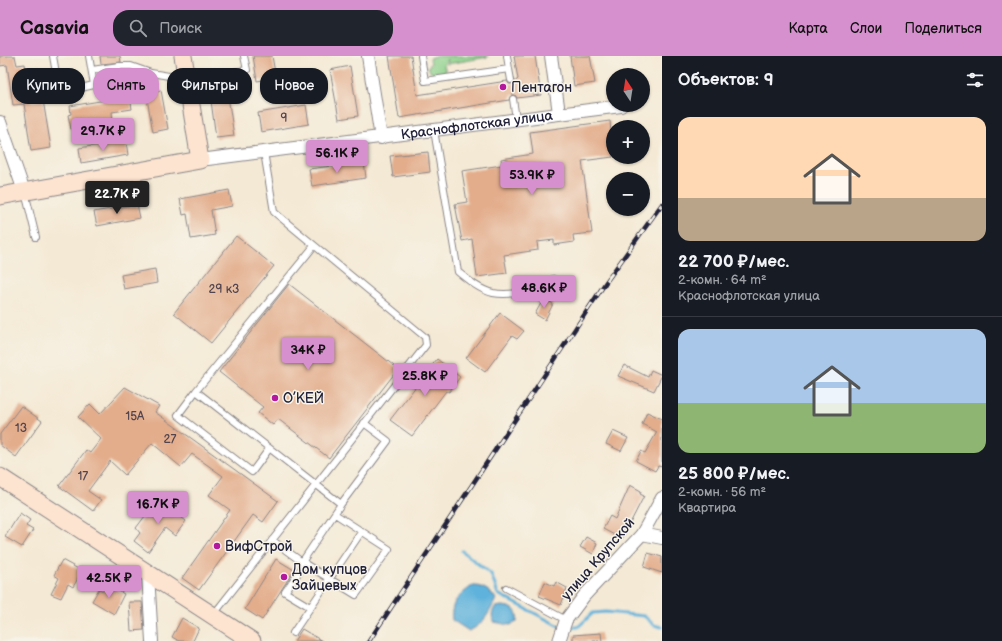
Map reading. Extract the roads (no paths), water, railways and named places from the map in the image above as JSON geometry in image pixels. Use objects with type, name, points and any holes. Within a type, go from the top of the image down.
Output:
[{"type":"street","points":[[184,56],[186,68]]},
{"type":"street","points":[[368,56],[381,138]]},
{"type":"street","points":[[551,56],[559,113]]},
{"type":"street","points":[[191,104],[200,160]]},
{"type":"street","name":"Краснофлотская улица","points":[[0,196],[24,190],[200,160],[381,138],[606,108]]},
{"type":"street","points":[[0,122],[24,190]]},
{"type":"street","points":[[0,477],[252,641]]},
{"type":"street","name":"улица Крупской","points":[[559,641],[566,620],[584,596],[642,534],[662,498]]},
{"type":"street","points":[[642,534],[662,538]]},
{"type":"street","points":[[148,574],[152,641]]},
{"type":"lane","points":[[53,56],[60,92],[92,86],[94,83],[89,56]]},
{"type":"lane","points":[[244,56],[247,68]]},
{"type":"lane","points":[[421,56],[425,81],[509,68]]},
{"type":"lane","points":[[507,56],[511,80]]},
{"type":"lane","points":[[92,70],[131,66],[151,73],[167,76]]},
{"type":"lane","points":[[513,99],[516,119]]},
{"type":"lane","points":[[434,130],[458,272],[470,282],[493,293],[518,293],[547,285],[553,279]]},
{"type":"lane","points":[[213,615],[315,483],[426,345],[426,337],[372,291],[314,246],[274,212],[264,152]]},
{"type":"lane","points":[[24,190],[36,237]]},
{"type":"lane","points":[[269,449],[252,472],[178,415],[314,246]]},
{"type":"lane","points":[[196,391],[342,504]]},
{"type":"lane","points":[[310,607],[285,592],[335,514],[388,441],[364,423]]},
{"type":"lane","points":[[272,540],[303,562],[356,595],[389,549],[335,514]]},
{"type":"lane","points":[[293,633],[362,531]]},
{"type":"lane","points":[[506,588],[566,620]]},
{"type":"water","points":[[472,586],[479,586],[486,589],[492,593],[496,599],[479,625],[469,631],[452,620],[452,608],[456,600]]},
{"type":"water","points":[[502,606],[512,608],[516,612],[517,622],[510,625],[494,622],[492,616],[495,607]]},
{"type":"waterway","points":[[462,551],[491,574],[498,594],[559,626]]},
{"type":"waterway","points":[[572,627],[578,627],[593,613],[606,612],[644,616],[654,625],[662,627]]},
{"type":"railway","points":[[369,641],[606,282],[662,204]]},
{"type":"place","name":"Пентагон","points":[[503,87]]},
{"type":"place","name":"О’КЕЙ","points":[[275,398]]},
{"type":"place","name":"ВифСтрой","points":[[217,546]]},
{"type":"place","name":"Дом купцов Зайцевых","points":[[284,577]]}]
